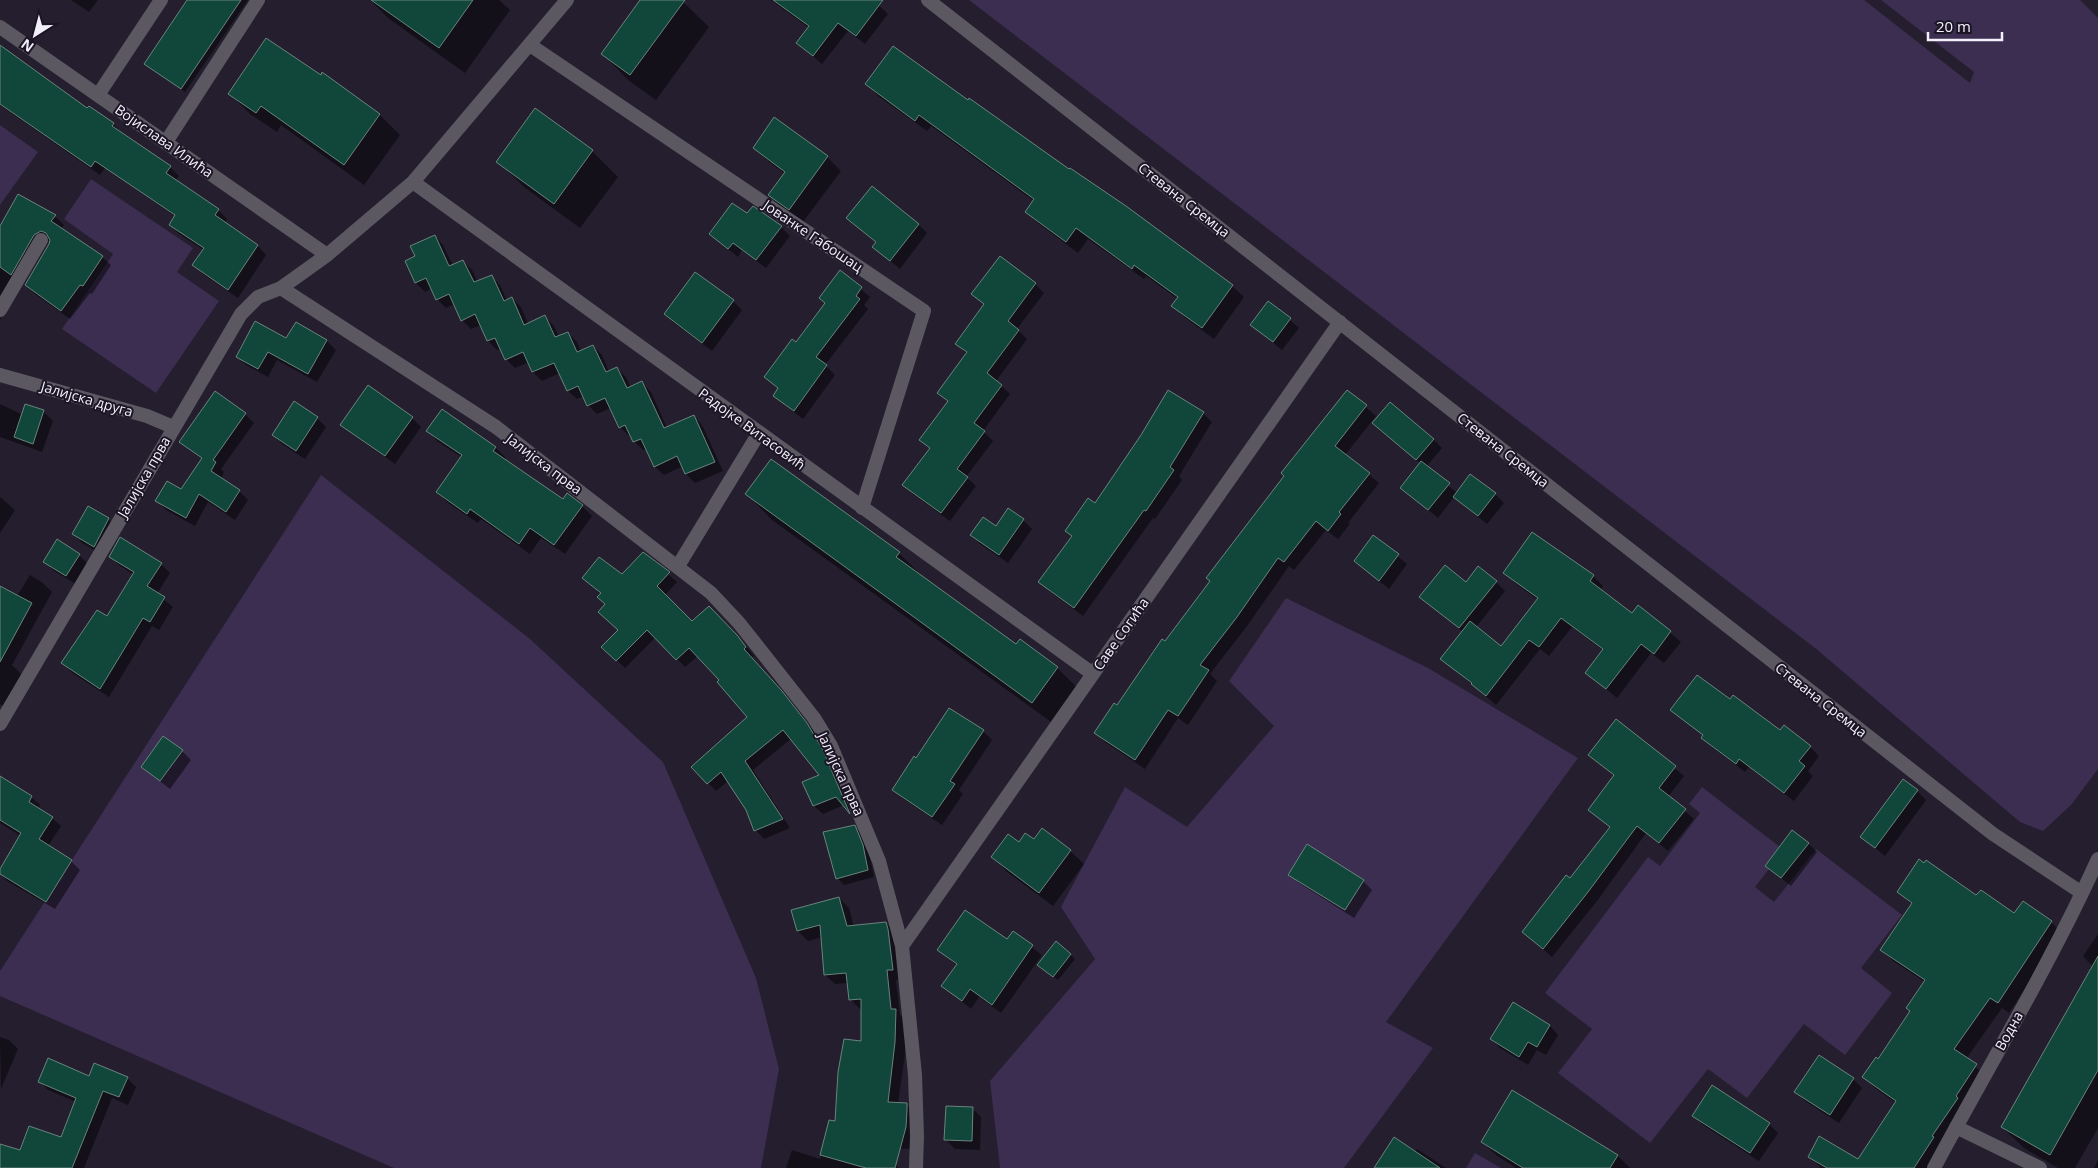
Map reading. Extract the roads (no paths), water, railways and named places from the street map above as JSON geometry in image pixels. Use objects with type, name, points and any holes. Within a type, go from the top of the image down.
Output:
[{"type":"street","points":[[98,95],[161,0]]},
{"type":"street","points":[[166,142],[258,0]]},
{"type":"street","points":[[281,288],[327,254],[413,182],[567,0]]},
{"type":"street","name":"Стевана Сремца","points":[[928,0],[1993,834],[2082,893]]},
{"type":"street","name":"Војислава Илића","points":[[0,27],[327,254]]},
{"type":"street","name":"Јованке Габошац","points":[[530,45],[924,311],[862,508]]},
{"type":"street","name":"Радојке Витасовић","points":[[413,182],[1093,674]]},
{"type":"street","points":[[0,310],[41,240]]},
{"type":"street","name":"Јалијска прва","points":[[0,724],[241,314],[258,297],[281,288],[496,427],[678,566],[711,593],[739,623],[814,718],[827,739],[879,860],[902,946],[915,1075],[916,1168]]},
{"type":"street","name":"Саве Согића","points":[[902,946],[1340,322]]},
{"type":"street","name":"Јалијска друга","points":[[0,375],[147,416],[173,427]]},
{"type":"street","points":[[678,566],[759,433]]},
{"type":"street","name":"Водна","points":[[1934,1168],[2082,893],[2098,859]]},
{"type":"street","points":[[1956,1126],[2040,1168]]}]
